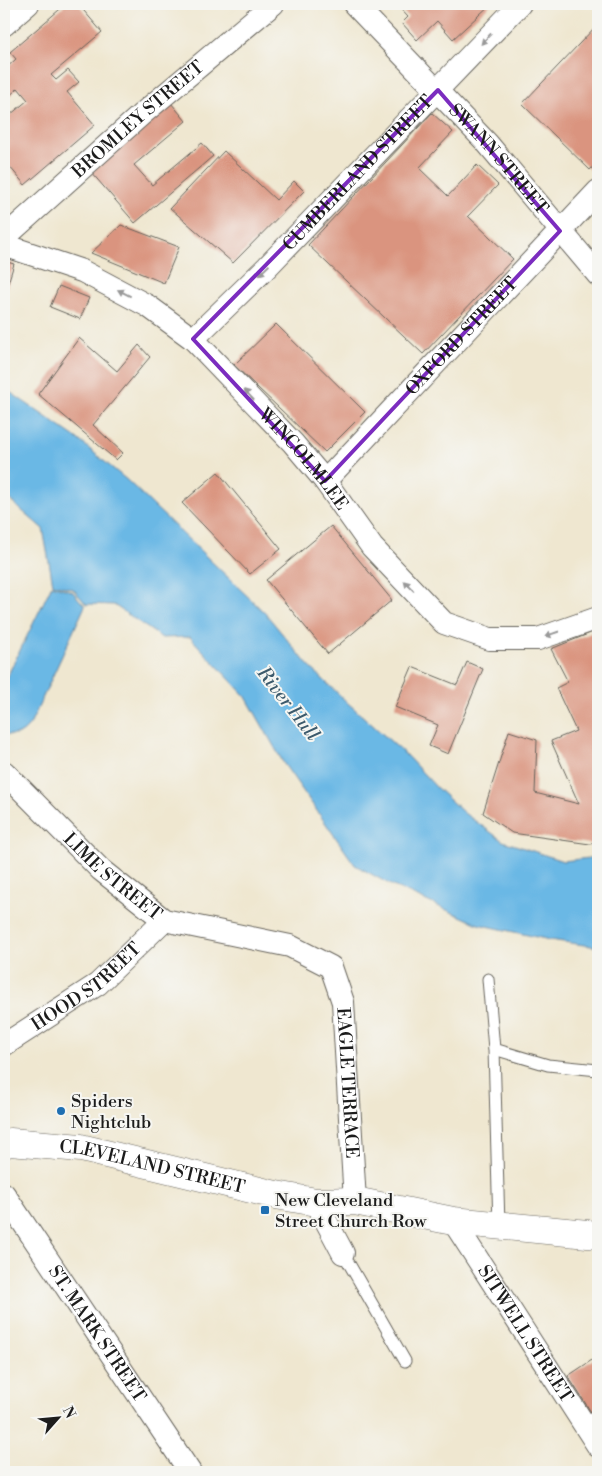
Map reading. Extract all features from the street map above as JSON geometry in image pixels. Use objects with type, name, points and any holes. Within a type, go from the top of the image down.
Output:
[{"type":"main road","name":"CLEVELAND STREET","points":[[4,1144],[10,1142],[81,1148],[276,1195],[316,1202],[355,1201],[453,1221],[598,1235]]},
{"type":"street","points":[[4,25],[28,4]]},
{"type":"street","name":"BROMLEY STREET","points":[[4,238],[142,114],[273,4]]},
{"type":"street","name":"SWANN STREET","points":[[354,4],[487,143],[598,275]]},
{"type":"street","name":"CUMBERLAND STREET","points":[[193,339],[267,267],[520,4]]},
{"type":"street","name":"OXFORD STREET","points":[[325,481],[598,191]]},
{"type":"street","name":"WINCOLMLEE","points":[[4,245],[82,271],[148,306],[193,339],[215,359],[293,443],[325,481],[372,547],[444,623],[490,639],[538,639],[598,618]]},
{"type":"street","name":"LIME STREET","points":[[4,772],[101,870],[164,920],[290,946],[331,967]]},
{"type":"street","name":"HOOD STREET","points":[[4,1045],[98,984],[164,920]]},
{"type":"street","name":"EAGLE TERRACE","points":[[331,967],[343,1002],[355,1201]]},
{"type":"street","name":"ST. MARK STREET","points":[[4,1194],[190,1472]]},
{"type":"street","points":[[316,1202],[343,1253]]},
{"type":"street","name":"SITWELL STREET","points":[[453,1221],[598,1446]]},
{"type":"lane","points":[[488,979],[494,1049],[499,1226]]},
{"type":"lane","points":[[494,1049],[548,1065],[598,1070]]},
{"type":"lane","points":[[343,1253],[405,1361]]},
{"type":"highlighted area","points":[[438,90],[560,231],[325,481],[193,339]]},
{"type":"water","name":"River Hull","points":[[4,388],[75,437],[128,481],[266,614],[308,665],[405,754],[464,813],[503,841],[563,861],[598,857],[598,947],[550,940],[478,924],[391,885],[355,865],[284,764],[246,697],[190,637],[162,638],[114,605],[86,604],[73,589],[53,584],[43,529],[4,495]]},
{"type":"water","points":[[52,585],[72,591],[85,606],[31,723],[19,734],[4,734],[4,683]]},
{"type":"building","points":[[66,4],[78,4],[102,32],[51,75],[56,80],[68,70],[79,82],[67,92],[95,125],[25,185],[4,160],[4,120],[28,100],[18,88],[4,101],[4,70],[16,59],[10,52]]},
{"type":"building","points":[[396,4],[491,4],[453,39],[437,21],[417,40],[402,23],[408,17]]},
{"type":"building","points":[[598,24],[598,161],[590,170],[522,104]]},
{"type":"building","points":[[171,103],[186,121],[134,165],[152,185],[202,143],[213,156],[135,223],[91,172]]},
{"type":"building","points":[[432,113],[453,132],[419,168],[448,196],[477,165],[498,185],[468,216],[513,259],[423,354],[308,245]]},
{"type":"building","points":[[224,151],[276,200],[294,181],[304,191],[233,263],[170,208]]},
{"type":"building","points":[[121,225],[179,247],[164,283],[91,253]]},
{"type":"building","points":[[4,261],[14,264],[4,296]]},
{"type":"building","points":[[59,286],[89,298],[80,319],[50,307]]},
{"type":"building","points":[[276,324],[365,412],[325,452],[234,365]]},
{"type":"building","points":[[79,338],[117,371],[139,345],[150,357],[93,425],[123,453],[116,460],[38,394]]},
{"type":"building","points":[[218,472],[281,549],[250,574],[182,503]]},
{"type":"building","points":[[331,526],[392,600],[328,654],[266,580]]},
{"type":"building","points":[[598,630],[598,843],[590,844],[512,833],[483,813],[509,731],[537,740],[535,793],[579,804],[551,741],[576,731],[556,688],[568,682],[551,649]]},
{"type":"building","points":[[467,662],[483,669],[448,754],[429,746],[438,725],[395,707],[412,667],[457,685]]},
{"type":"building","points":[[598,1356],[598,1423],[568,1376]]},
{"type":"place","name":"Spiders Nightclub","points":[[61,1111]]},
{"type":"place","name":"New Cleveland Street Church Row","points":[[265,1210]]}]
